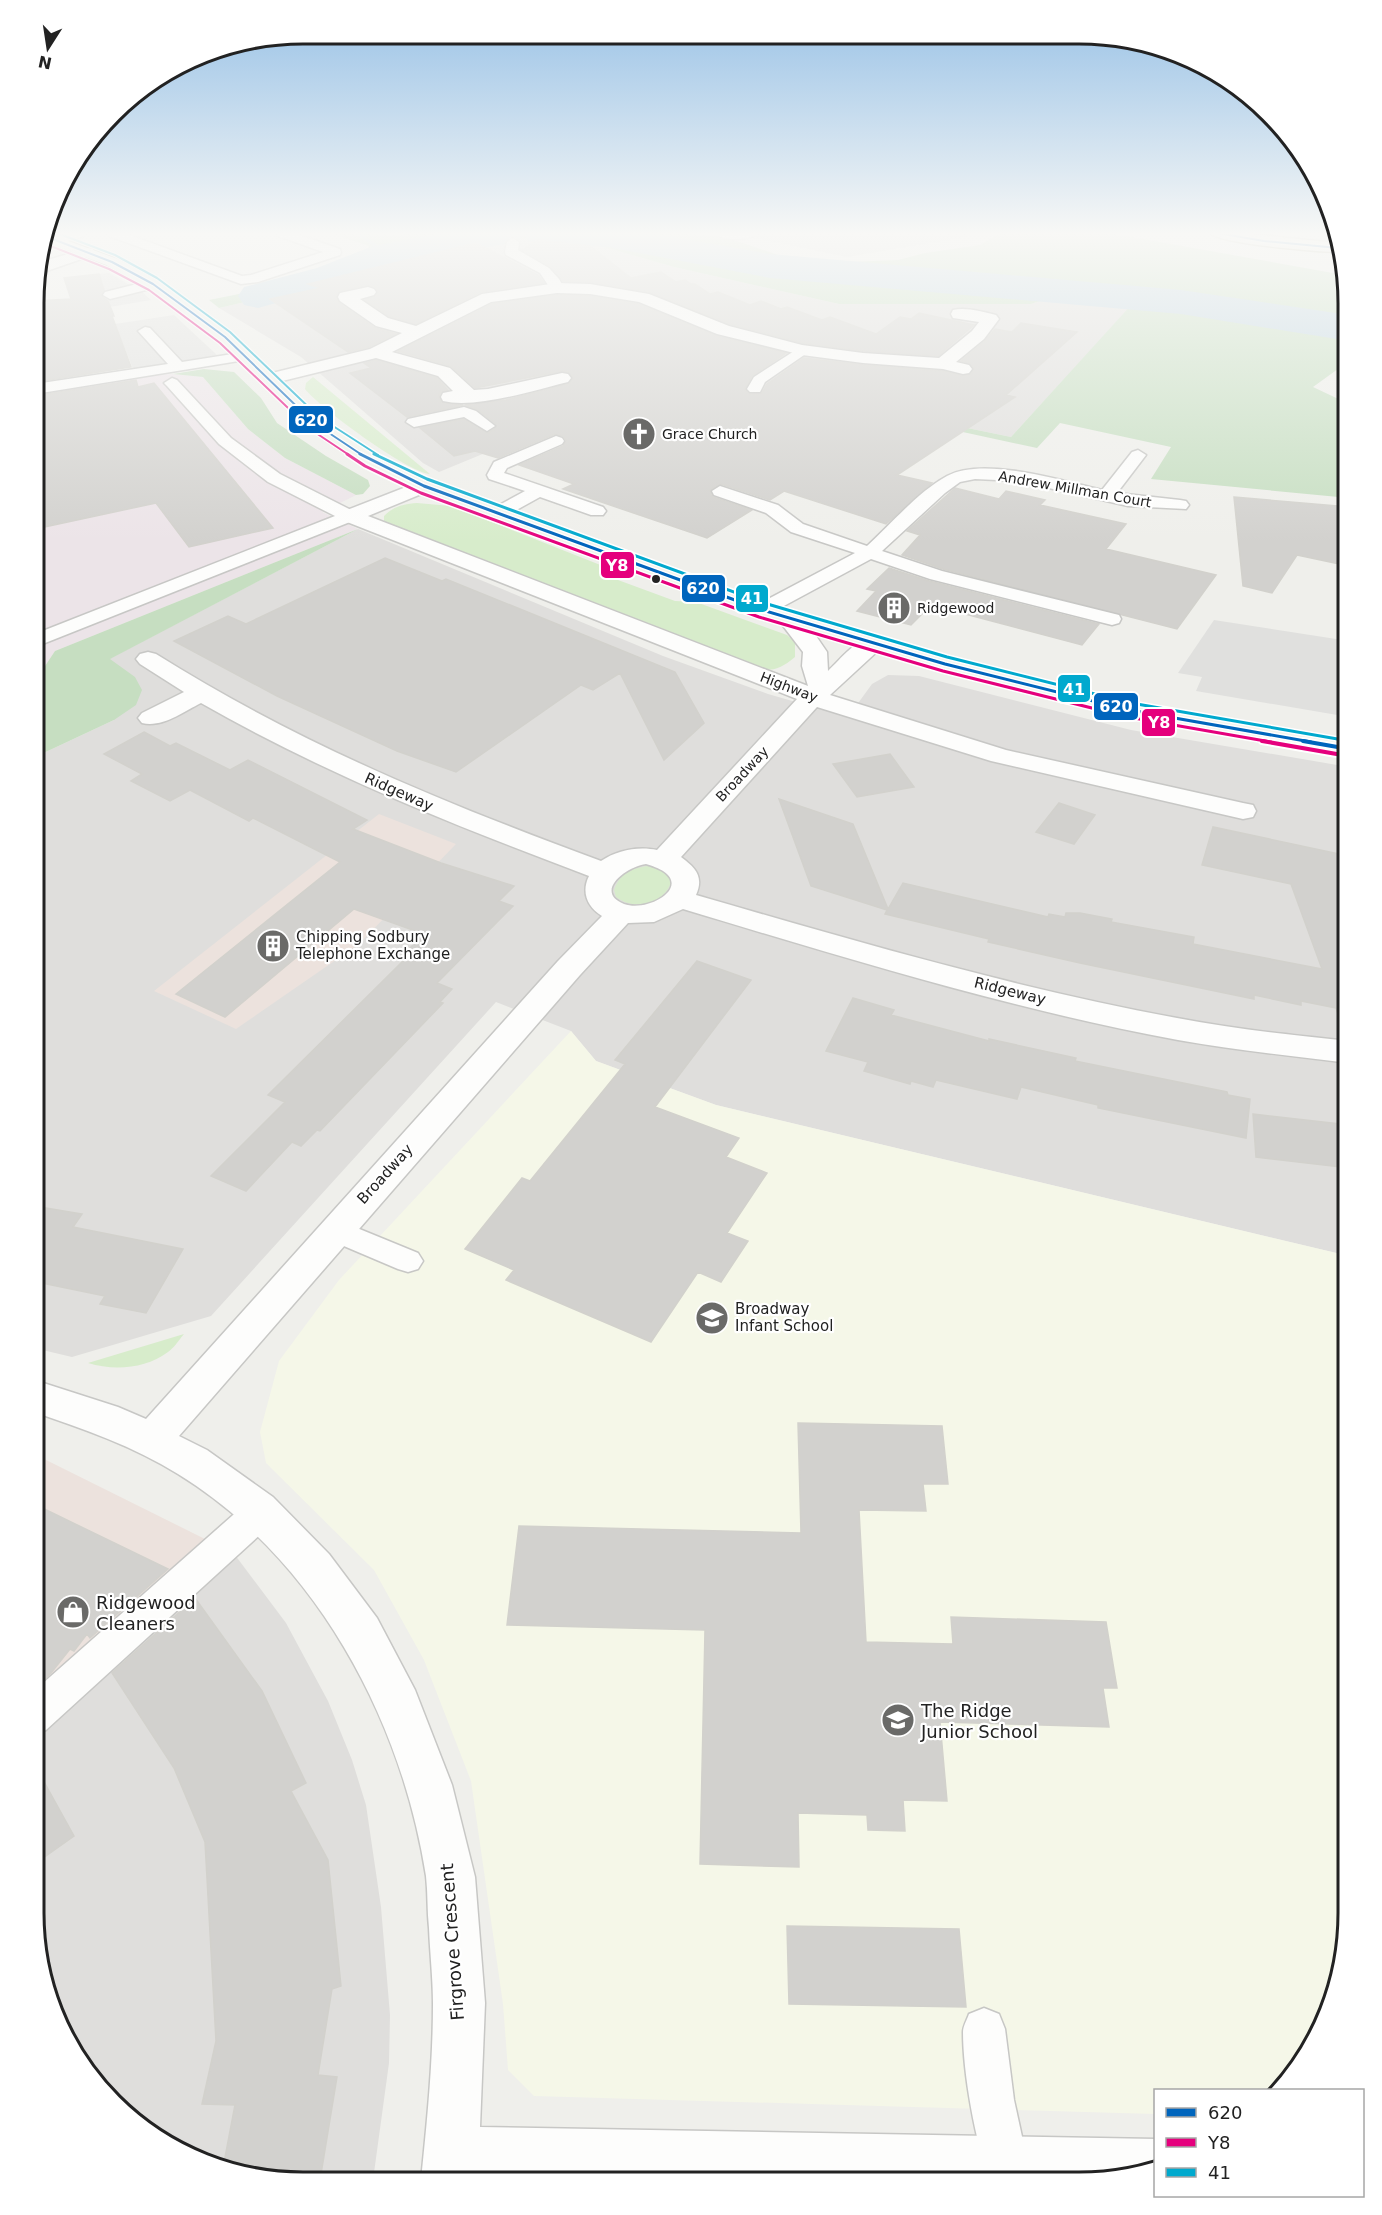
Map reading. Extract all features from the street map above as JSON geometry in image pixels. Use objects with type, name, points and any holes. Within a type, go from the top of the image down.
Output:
[{"type":"main road","points":[[222,336],[270,379],[314,423],[340,442],[369,460],[424,486],[496,513],[762,610],[1047,692],[1129,711],[1339,748]]},
{"type":"street","points":[[270,379],[376,353],[410,336]]},
{"type":"street","points":[[748,336],[801,350],[863,358],[944,364],[963,369]]},
{"type":"street","points":[[944,364],[976,336]]},
{"type":"street","points":[[376,353],[444,372],[461,401],[562,378]]},
{"type":"street","points":[[349,516],[424,486]]},
{"type":"street","name":"Highway","points":[[349,516],[818,693],[839,707],[1000,756],[1243,811]]},
{"type":"street","points":[[789,618],[806,638],[814,652],[818,693]]},
{"type":"street","name":"Broadway","points":[[664,859],[818,693],[873,643]]},
{"type":"street","name":"Ridgeway","points":[[148,659],[200,694],[274,734],[364,777],[457,817],[606,873]]},
{"type":"street","points":[[151,718],[200,694]]},
{"type":"street","points":[[647,856],[664,859],[680,867],[686,877],[687,889],[679,899],[665,909],[646,915],[621,914],[605,907],[598,897],[598,886],[606,873],[616,864],[632,858],[647,856]]},
{"type":"street","name":"Ridgeway","points":[[679,899],[873,955],[1041,1000],[1178,1029],[1291,1047],[1339,1051]]},
{"type":"street","name":"Broadway","points":[[153,1438],[569,968],[621,914]]},
{"type":"street","name":"Firgrove Crescent","points":[[44,1398],[75,1406],[153,1438],[210,1471],[262,1511],[325,1578],[379,1659],[421,1757],[450,1872],[459,2005],[450,2167]]},
{"type":"street","points":[[450,2167],[1006,2164],[1135,2166]]},
{"type":"lane","points":[[150,336],[178,366]]},
{"type":"lane","points":[[755,389],[759,380],[801,350]]},
{"type":"lane","points":[[44,388],[245,356]]},
{"type":"lane","points":[[172,383],[225,441],[258,466],[274,478],[349,516]]},
{"type":"lane","points":[[414,422],[461,401],[471,414],[488,426]]},
{"type":"lane","points":[[556,441],[500,465],[495,475],[597,511]]},
{"type":"lane","points":[[1106,496],[1138,455]]},
{"type":"lane","name":"Andrew Millman Court","points":[[762,610],[871,552],[939,489],[955,478],[975,474],[1018,476],[1128,501],[1180,504]]},
{"type":"lane","points":[[496,513],[538,491]]},
{"type":"lane","points":[[720,491],[772,509],[797,528],[936,575],[1112,619]]},
{"type":"lane","points":[[44,637],[349,516]]},
{"type":"lane","points":[[335,1230],[408,1261]]},
{"type":"lane","points":[[44,1707],[262,1511]]},
{"type":"lane","points":[[984,2029],[992,2100],[1006,2164]]},
{"type":"shaded area","points":[[120,336],[197,336],[217,355],[133,369]]},
{"type":"shaded area","points":[[266,336],[1103,336],[1011,437],[817,397],[764,427],[660,381],[439,472],[423,463],[301,357]]},
{"type":"shaded area","points":[[173,374],[203,377],[248,429],[285,458],[356,495],[322,512],[358,529],[55,651],[44,668],[44,392],[133,376]]},
{"type":"shaded area","points":[[358,529],[663,656],[768,694],[848,717],[872,684],[888,675],[919,676],[1131,730],[1339,765],[1339,1254],[716,1105],[596,1061],[571,1031],[496,1002],[211,1316],[72,1357],[44,1350],[44,753],[114,720],[109,659]]},
{"type":"shaded area","points":[[1214,620],[1339,639],[1339,715],[1196,691],[1202,677],[1178,673]]},
{"type":"shaded area","points":[[379,814],[456,844],[359,944],[236,1029],[154,991]]},
{"type":"shaded area","name":"The Ridge Junior School","points":[[571,1031],[596,1061],[716,1105],[1339,1254],[1338,1929],[1334,1963],[1319,2012],[1295,2056],[1269,2089],[1154,2089],[1154,2114],[534,2096],[508,2070],[503,2004],[471,1781],[424,1660],[374,1570],[266,1463],[260,1432],[279,1361],[339,1280]]},
{"type":"shaded area","points":[[44,1459],[205,1539],[44,1686]]},
{"type":"shaded area","points":[[235,1555],[286,1623],[328,1701],[352,1760],[366,1805],[381,1907],[390,2015],[389,2063],[374,2172],[286,2171],[252,2167],[203,2152],[173,2137],[145,2118],[119,2096],[87,2056],[70,2027],[57,1996],[48,1963],[44,1929],[44,1689]]},
{"type":"green space","points":[[1103,336],[1339,336],[1339,368],[1313,387],[1339,399],[1339,497],[1151,479],[1171,447],[1060,423],[1037,448],[889,416],[817,397],[1011,437]]},
{"type":"green space","points":[[204,369],[234,372],[261,398],[277,423],[326,456],[368,480],[370,486],[363,494],[356,495],[285,458],[248,429],[203,377],[173,374]]},
{"type":"green space","points":[[313,377],[430,474],[403,463],[364,438],[328,410],[305,389],[306,383]]},
{"type":"green space","points":[[417,503],[451,506],[608,568],[618,580],[675,601],[696,602],[787,635],[795,642],[795,657],[774,669],[749,667],[384,524],[384,516],[395,508]]},
{"type":"green space","points":[[358,529],[110,659],[135,677],[142,690],[136,705],[114,720],[44,753],[44,668],[55,651]]},
{"type":"green space","points":[[647,866],[665,872],[672,880],[663,895],[641,905],[624,902],[616,897],[614,890],[616,884],[623,876],[631,870]]},
{"type":"green space","points":[[184,1334],[168,1352],[149,1362],[119,1368],[88,1363]]},
{"type":"building","points":[[44,336],[120,336],[131,367],[44,381]]},
{"type":"building","points":[[325,336],[391,336],[369,347],[348,352]]},
{"type":"building","points":[[427,336],[718,336],[786,353],[752,376],[745,389],[750,394],[762,393],[767,384],[804,358],[943,371],[963,376],[971,374],[974,369],[970,363],[961,361],[989,336],[1072,336],[1006,395],[1015,397],[897,475],[932,483],[886,524],[784,491],[770,500],[721,484],[710,490],[713,497],[752,510],[707,538],[563,489],[574,484],[519,465],[563,446],[566,440],[563,436],[555,434],[498,458],[475,451],[454,456],[420,428],[464,419],[488,433],[496,428],[496,424],[477,409],[465,405],[506,400],[570,383],[573,377],[568,372],[562,371],[475,388],[451,366],[398,351]]},
{"type":"building","points":[[777,336],[961,336],[938,356],[863,351],[802,343]]},
{"type":"building","points":[[376,360],[437,378],[448,390],[441,392],[439,396],[441,402],[463,405],[407,417],[350,373],[371,368],[364,363]]},
{"type":"building","points":[[136,380],[138,387],[154,383],[273,528],[189,547],[156,503],[44,527],[44,395]]},
{"type":"building","points":[[955,488],[999,499],[1006,491],[1045,500],[1040,505],[1126,524],[1106,549],[1216,575],[1177,629],[943,569],[902,555],[920,535],[907,531]]},
{"type":"building","points":[[1234,497],[1339,506],[1339,564],[1297,555],[1272,593],[1243,586]]},
{"type":"building","points":[[385,558],[442,581],[446,579],[675,672],[704,723],[664,760],[620,673],[593,690],[581,685],[456,772],[397,751],[277,696],[174,641],[228,616],[246,624]]},
{"type":"building","name":"Ridgewood","points":[[889,568],[929,581],[1099,624],[1082,645],[931,605],[911,625],[857,611],[876,591],[867,589]]},
{"type":"building","points":[[144,732],[170,746],[176,743],[230,770],[248,760],[367,820],[353,829],[441,863],[514,886],[499,901],[513,906],[437,983],[452,989],[440,1002],[443,1003],[320,1131],[317,1130],[301,1146],[292,1142],[246,1191],[211,1176],[285,1102],[268,1095],[405,959],[400,958],[424,934],[354,909],[225,1017],[176,994],[340,862],[253,818],[249,821],[190,790],[170,801],[131,781],[142,774],[104,754]]},
{"type":"building","points":[[890,754],[914,787],[857,797],[833,764]]},
{"type":"building","points":[[779,799],[853,824],[888,909],[903,883],[1048,917],[1049,914],[1065,917],[1066,913],[1080,913],[1112,919],[1111,922],[1194,937],[1193,944],[1322,969],[1291,884],[1202,865],[1213,827],[1339,854],[1339,1017],[1336,1008],[1301,1001],[1301,1005],[1254,995],[1254,999],[988,942],[989,939],[885,914],[887,910],[811,886]]},
{"type":"building","points":[[1059,803],[1095,815],[1074,844],[1036,832]]},
{"type":"building","points":[[697,961],[751,980],[655,1107],[739,1138],[726,1157],[767,1173],[727,1233],[748,1241],[721,1282],[698,1272],[651,1342],[506,1280],[514,1270],[465,1249],[522,1178],[530,1181],[625,1064],[615,1060]]},
{"type":"building","points":[[853,998],[894,1010],[891,1015],[989,1041],[989,1039],[1076,1058],[1075,1061],[1227,1092],[1228,1095],[1250,1099],[1246,1138],[1098,1108],[1098,1105],[1021,1087],[1017,1099],[936,1080],[933,1087],[911,1081],[910,1084],[864,1071],[868,1062],[826,1051]]},
{"type":"building","points":[[1253,1114],[1339,1124],[1339,1167],[1256,1157]]},
{"type":"building","points":[[44,1208],[82,1214],[73,1227],[183,1249],[146,1313],[100,1304],[105,1296],[44,1283]]},
{"type":"building","points":[[798,1423],[942,1426],[948,1484],[923,1484],[926,1511],[859,1510],[866,1642],[953,1644],[951,1617],[1106,1622],[1117,1688],[1103,1688],[1109,1727],[940,1722],[947,1801],[903,1800],[905,1831],[868,1830],[867,1815],[798,1813],[799,1867],[700,1864],[705,1630],[507,1625],[519,1526],[801,1533]]},
{"type":"building","points":[[44,1509],[168,1569],[90,1638],[87,1634],[74,1651],[70,1649],[44,1679]]},
{"type":"building","points":[[195,1598],[262,1691],[306,1783],[291,1791],[328,1860],[341,1986],[332,1989],[318,2075],[337,2077],[321,2172],[252,2167],[225,2160],[235,2105],[202,2104],[216,2041],[205,1842],[174,1768],[112,1673]]},
{"type":"building","points":[[44,1782],[74,1836],[44,1857]]},
{"type":"building","points":[[787,1926],[959,1929],[966,2007],[789,2004]]},
{"type":"transit line","name":"Y8","points":[[211,336],[310,429],[365,466],[421,493],[759,617],[943,671],[1128,717],[1339,754]]},
{"type":"transit line","name":"620","points":[[224,336],[314,423],[369,460],[424,486],[762,610],[945,664],[1129,710],[1339,747]]},
{"type":"transit line","name":"41","points":[[235,336],[319,417],[373,453],[427,479],[764,603],[947,657],[1131,703],[1339,739]]},
{"type":"place","name":"Grace Church","points":[[639,434]]},
{"type":"place","name":"Ridgewood","points":[[894,608]]},
{"type":"place","name":"Chipping Sodbury Telephone Exchange","points":[[273,946]]},
{"type":"place","name":"Broadway Infant School","points":[[712,1318]]},
{"type":"place","name":"Ridgewood Cleaners","points":[[73,1612]]},
{"type":"place","name":"The Ridge Junior School","points":[[898,1720]]}]
